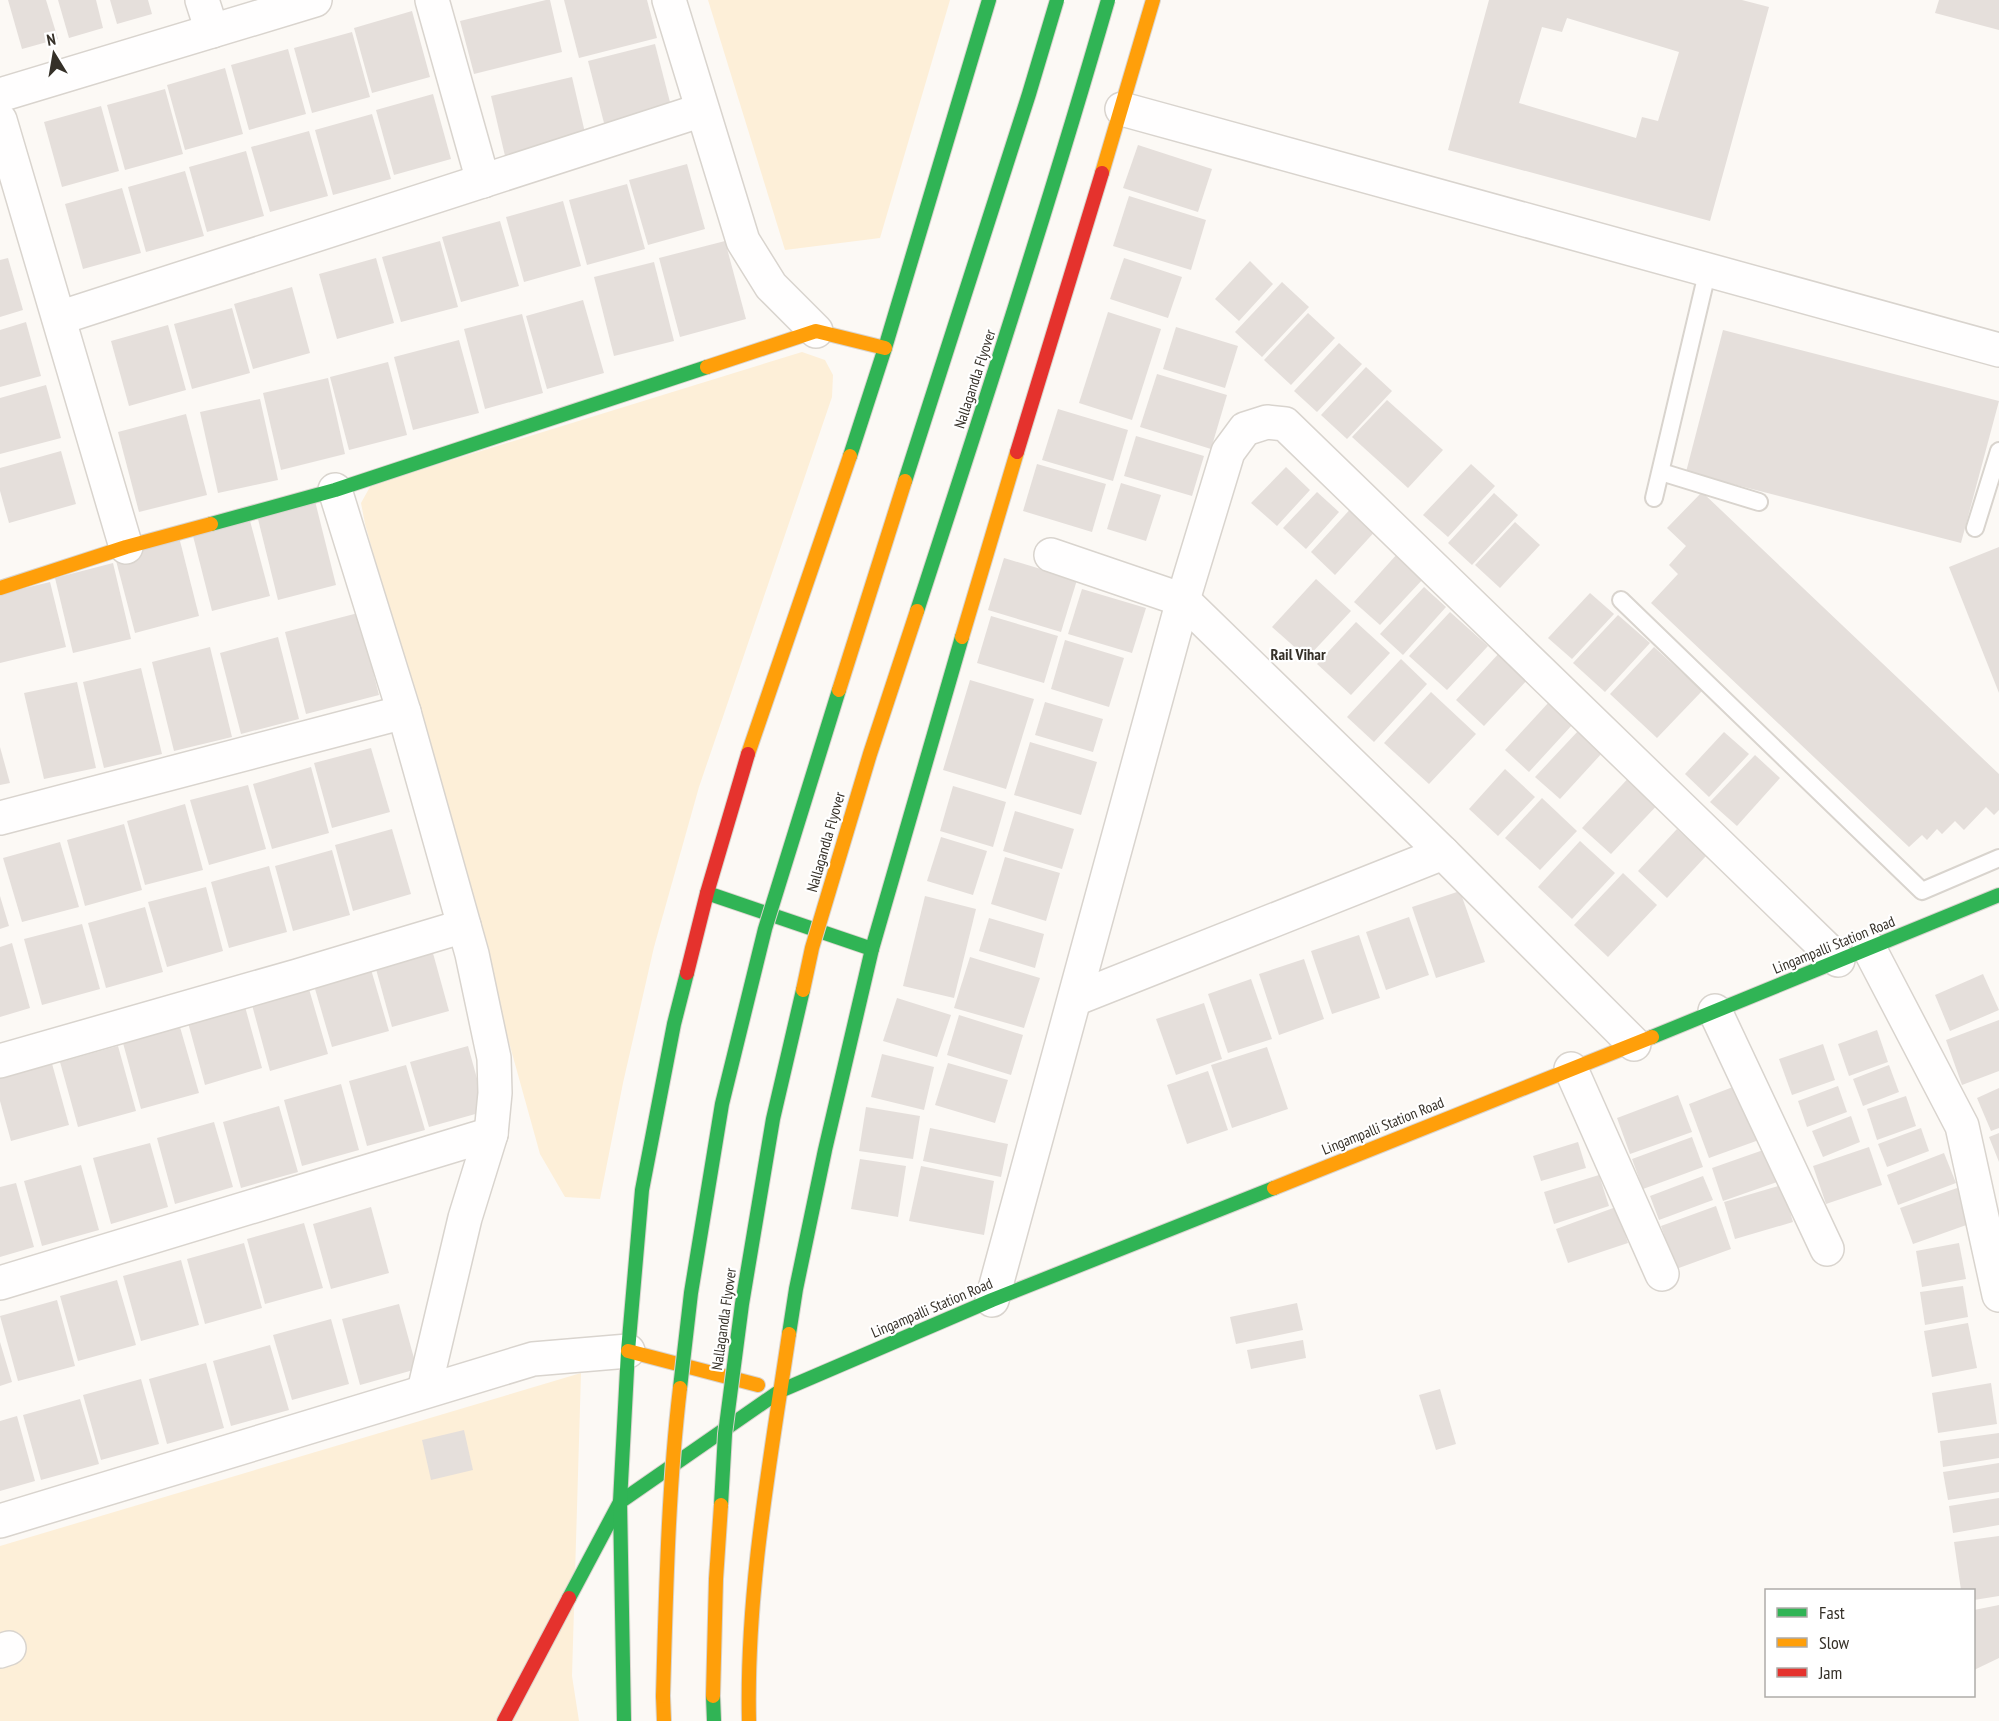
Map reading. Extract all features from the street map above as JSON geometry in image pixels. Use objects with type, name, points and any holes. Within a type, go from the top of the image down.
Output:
[{"type":"street","points":[[202,0],[212,31]]},
{"type":"street","points":[[0,94],[315,0]]},
{"type":"street","points":[[432,0],[483,181]]},
{"type":"street","points":[[669,0],[743,241],[771,286],[816,331],[885,348]]},
{"type":"street","points":[[624,1721],[620,1502],[628,1351],[642,1190],[674,1024],[707,892],[757,723],[885,348],[989,0]]},
{"type":"street","points":[[664,1721],[666,1576],[675,1432],[691,1293],[722,1104],[765,929],[1057,0]]},
{"type":"street","name":"Nallagandla Flyover","points":[[714,1721],[716,1580],[725,1434],[742,1304],[776,1107],[812,948],[866,765],[982,412],[1108,0]]},
{"type":"street","points":[[749,1721],[748,1676],[760,1525],[798,1277],[872,949],[996,523],[1153,0]]},
{"type":"street","points":[[1122,109],[1999,350]]},
{"type":"street","points":[[59,318],[702,110]]},
{"type":"street","points":[[0,120],[126,547]]},
{"type":"street","points":[[0,588],[126,547],[335,490],[816,331]]},
{"type":"street","points":[[992,1300],[1183,600],[1228,452],[1245,429],[1267,422],[1285,424],[1838,960]]},
{"type":"street","points":[[335,490],[404,712],[464,926],[495,1058],[495,1093],[491,1134],[465,1218],[424,1391]]},
{"type":"street","points":[[1051,555],[1183,600],[1443,853],[1634,1044]]},
{"type":"street","points":[[0,818],[404,712]]},
{"type":"street","points":[[1075,999],[1443,853]]},
{"type":"street","points":[[707,892],[872,949]]},
{"type":"street","name":"Lingampalli Station Road","points":[[620,1502],[780,1391],[992,1300],[1634,1044],[1999,895]]},
{"type":"street","points":[[0,1061],[464,926]]},
{"type":"street","points":[[1869,948],[1962,1126],[1998,1277]]},
{"type":"street","points":[[1715,1011],[1827,1249]]},
{"type":"street","points":[[1571,1069],[1662,1274]]},
{"type":"street","points":[[0,1283],[491,1134]]},
{"type":"street","points":[[0,1521],[533,1359],[628,1351],[780,1391]]},
{"type":"street","points":[[504,1721],[620,1502]]},
{"type":"lane","points":[[1654,498],[1708,269]]},
{"type":"lane","points":[[1975,528],[1999,451]]},
{"type":"lane","points":[[1661,472],[1759,502]]},
{"type":"lane","points":[[1621,600],[1922,891],[1999,858]]},
{"type":"shaded area","points":[[708,0],[950,0],[880,238],[785,250]]},
{"type":"shaded area","points":[[802,352],[825,360],[833,375],[832,397],[699,787],[654,947],[623,1083],[600,1199],[565,1197],[540,1154],[361,503],[371,485]]},
{"type":"shaded area","points":[[581,1373],[572,1676],[579,1721],[0,1721],[0,1546]]},
{"type":"building","points":[[8,0],[46,0],[58,39],[22,49]]},
{"type":"building","points":[[58,0],[96,0],[103,28],[69,38]]},
{"type":"building","points":[[110,0],[148,0],[152,14],[117,24]]},
{"type":"building","points":[[550,0],[562,52],[474,74],[460,21]]},
{"type":"building","points":[[564,0],[647,0],[657,38],[579,58]]},
{"type":"building","points":[[1489,0],[1742,0],[1769,7],[1710,221],[1448,150]],"holes":[[[1567,18],[1679,52],[1658,121],[1642,117],[1636,138],[1519,103],[1542,27],[1562,32]]]},
{"type":"building","points":[[1939,0],[1999,0],[1999,30],[1935,13]]},
{"type":"building","points":[[412,11],[430,77],[372,93],[354,28]]},
{"type":"building","points":[[352,32],[370,97],[312,113],[294,48]]},
{"type":"building","points":[[655,44],[671,106],[604,123],[588,61]]},
{"type":"building","points":[[288,49],[306,114],[249,130],[231,65]]},
{"type":"building","points":[[225,68],[243,134],[185,150],[167,85]]},
{"type":"building","points":[[572,77],[586,137],[505,156],[491,96]]},
{"type":"building","points":[[165,89],[183,154],[125,170],[107,105]]},
{"type":"building","points":[[433,94],[451,159],[394,175],[376,110]]},
{"type":"building","points":[[101,106],[119,171],[62,187],[44,122]]},
{"type":"building","points":[[372,114],[391,179],[333,195],[315,130]]},
{"type":"building","points":[[309,131],[328,196],[270,212],[251,147]]},
{"type":"building","points":[[1138,145],[1212,169],[1198,212],[1123,188]]},
{"type":"building","points":[[246,151],[264,216],[207,232],[189,167]]},
{"type":"building","points":[[687,164],[705,229],[648,245],[629,180]]},
{"type":"building","points":[[185,171],[204,236],[146,252],[128,187]]},
{"type":"building","points":[[627,184],[645,249],[587,265],[569,200]]},
{"type":"building","points":[[122,188],[141,253],[83,269],[65,204]]},
{"type":"building","points":[[1129,196],[1206,220],[1191,270],[1113,246]]},
{"type":"building","points":[[563,201],[581,266],[524,282],[506,217]]},
{"type":"building","points":[[500,221],[519,286],[461,302],[442,237]]},
{"type":"building","points":[[440,241],[458,307],[401,322],[382,257]]},
{"type":"building","points":[[725,241],[746,319],[680,337],[659,258]]},
{"type":"building","points":[[8,258],[23,310],[0,317],[0,260]]},
{"type":"building","points":[[376,258],[394,323],[337,339],[319,274]]},
{"type":"building","points":[[1124,258],[1182,277],[1168,318],[1110,299]]},
{"type":"building","points":[[1250,261],[1273,284],[1239,321],[1215,299]]},
{"type":"building","points":[[654,262],[674,341],[614,356],[594,277]]},
{"type":"building","points":[[1282,282],[1309,307],[1262,357],[1235,332]]},
{"type":"building","points":[[292,287],[310,353],[253,369],[234,304]]},
{"type":"building","points":[[583,300],[604,373],[547,389],[526,316]]},
{"type":"building","points":[[232,308],[250,373],[192,389],[174,324]]},
{"type":"building","points":[[1108,312],[1161,329],[1132,420],[1079,403]]},
{"type":"building","points":[[1308,313],[1335,338],[1291,385],[1264,360]]},
{"type":"building","points":[[522,314],[543,393],[485,409],[464,329]]},
{"type":"building","points":[[26,322],[41,376],[0,387],[0,330]]},
{"type":"building","points":[[168,325],[186,390],[129,406],[111,341]]},
{"type":"building","points":[[1176,327],[1238,346],[1225,388],[1163,369]]},
{"type":"building","points":[[1723,330],[1999,401],[1961,543],[1686,472]]},
{"type":"building","points":[[459,340],[479,413],[413,430],[394,357]]},
{"type":"building","points":[[1339,343],[1362,364],[1317,412],[1294,391]]},
{"type":"building","points":[[388,362],[407,435],[349,450],[330,377]]},
{"type":"building","points":[[1366,367],[1392,391],[1347,439],[1321,415]]},
{"type":"building","points":[[1157,374],[1227,395],[1211,449],[1140,427]]},
{"type":"building","points":[[328,378],[345,454],[281,470],[263,393]]},
{"type":"building","points":[[46,385],[61,438],[0,454],[0,398]]},
{"type":"building","points":[[260,399],[278,480],[218,493],[200,412]]},
{"type":"building","points":[[1387,400],[1443,450],[1408,488],[1352,437]]},
{"type":"building","points":[[1058,409],[1128,430],[1113,481],[1042,460]]},
{"type":"building","points":[[186,414],[207,495],[139,512],[118,432]]},
{"type":"building","points":[[1136,436],[1204,456],[1192,496],[1124,476]]},
{"type":"building","points":[[61,451],[76,504],[9,523],[0,491],[0,468]]},
{"type":"building","points":[[1037,464],[1106,484],[1092,532],[1023,511]]},
{"type":"building","points":[[1471,464],[1495,486],[1448,537],[1423,515]]},
{"type":"building","points":[[1286,467],[1310,490],[1277,526],[1251,503]]},
{"type":"building","points":[[1121,483],[1161,495],[1146,541],[1107,529]]},
{"type":"building","points":[[1317,492],[1339,512],[1306,549],[1283,528]]},
{"type":"building","points":[[1702,492],[1999,774],[1999,810],[1994,815],[1986,807],[1964,830],[1955,821],[1942,834],[1937,829],[1927,840],[1922,835],[1909,847],[1651,603],[1678,574],[1669,565],[1686,546],[1667,528]]},
{"type":"building","points":[[1494,493],[1518,515],[1472,565],[1448,543]]},
{"type":"building","points":[[315,501],[336,585],[278,600],[257,515]]},
{"type":"building","points":[[1355,504],[1379,527],[1335,575],[1311,552]]},
{"type":"building","points":[[249,517],[270,596],[212,611],[192,532]]},
{"type":"building","points":[[1515,522],[1540,545],[1500,588],[1475,565]]},
{"type":"building","points":[[179,537],[199,616],[135,633],[114,553]]},
{"type":"building","points":[[1999,547],[1999,693],[1949,567]]},
{"type":"building","points":[[1398,553],[1424,578],[1380,625],[1354,602]]},
{"type":"building","points":[[1004,558],[1077,580],[1061,632],[988,610]]},
{"type":"building","points":[[113,563],[131,639],[73,653],[55,578]]},
{"type":"building","points":[[1316,579],[1351,611],[1307,658],[1272,627]]},
{"type":"building","points":[[50,582],[66,647],[0,663],[0,594]]},
{"type":"building","points":[[1424,587],[1446,607],[1403,655],[1380,634]]},
{"type":"building","points":[[1082,589],[1146,608],[1132,653],[1068,634]]},
{"type":"building","points":[[1590,593],[1614,614],[1572,659],[1548,638]]},
{"type":"building","points":[[1450,612],[1488,646],[1447,690],[1409,656]]},
{"type":"building","points":[[358,613],[379,695],[306,714],[285,632]]},
{"type":"building","points":[[1618,615],[1650,643],[1605,692],[1573,663]]},
{"type":"building","points":[[991,616],[1058,636],[1044,683],[977,663]]},
{"type":"building","points":[[1356,622],[1390,653],[1351,695],[1317,664]]},
{"type":"building","points":[[278,637],[299,719],[241,734],[220,653]]},
{"type":"building","points":[[1065,640],[1124,658],[1109,707],[1051,689]]},
{"type":"building","points":[[210,647],[232,737],[174,751],[152,662]]},
{"type":"building","points":[[1654,647],[1702,691],[1657,738],[1610,694]]},
{"type":"building","points":[[1501,651],[1530,677],[1484,726],[1456,700]]},
{"type":"building","points":[[1401,659],[1427,684],[1374,742],[1347,717]]},
{"type":"building","points":[[141,668],[162,754],[104,768],[83,682]]},
{"type":"building","points":[[970,680],[1034,699],[1006,789],[943,770]]},
{"type":"building","points":[[77,682],[96,768],[44,779],[24,693]]},
{"type":"building","points":[[1431,692],[1476,734],[1429,784],[1384,743]]},
{"type":"building","points":[[1045,702],[1103,719],[1093,752],[1035,735]]},
{"type":"building","points":[[1549,702],[1573,724],[1529,772],[1505,750]]},
{"type":"building","points":[[1579,730],[1603,752],[1560,799],[1535,777]]},
{"type":"building","points":[[1724,732],[1749,754],[1709,797],[1685,774]]},
{"type":"building","points":[[1030,742],[1097,762],[1081,815],[1014,795]]},
{"type":"building","points":[[0,747],[10,783],[0,785]]},
{"type":"building","points":[[371,748],[390,812],[332,828],[314,763]]},
{"type":"building","points":[[1755,755],[1780,778],[1737,826],[1710,802]]},
{"type":"building","points":[[311,767],[329,833],[272,849],[253,784]]},
{"type":"building","points":[[1505,769],[1535,797],[1498,836],[1469,809]]},
{"type":"building","points":[[1634,772],[1663,799],[1611,854],[1582,828]]},
{"type":"building","points":[[248,785],[266,849],[209,865],[190,800]]},
{"type":"building","points":[[953,786],[1006,802],[993,847],[940,831]]},
{"type":"building","points":[[1542,798],[1577,831],[1540,870],[1505,838]]},
{"type":"building","points":[[185,804],[203,870],[145,885],[127,821]]},
{"type":"building","points":[[1015,811],[1074,829],[1062,869],[1003,851]]},
{"type":"building","points":[[124,824],[142,890],[85,906],[67,840]]},
{"type":"building","points":[[392,829],[411,894],[353,911],[335,845]]},
{"type":"building","points":[[1677,829],[1706,856],[1667,898],[1638,871]]},
{"type":"building","points":[[941,837],[987,851],[973,895],[927,881]]},
{"type":"building","points":[[1580,841],[1615,873],[1572,919],[1538,887]]},
{"type":"building","points":[[60,842],[79,907],[22,922],[3,858]]},
{"type":"building","points":[[332,850],[350,915],[293,931],[275,866]]},
{"type":"building","points":[[1005,857],[1060,873],[1046,921],[991,904]]},
{"type":"building","points":[[269,866],[287,932],[229,948],[211,882]]},
{"type":"building","points":[[1623,873],[1657,905],[1608,957],[1574,925]]},
{"type":"building","points":[[206,887],[223,951],[167,967],[148,902]]},
{"type":"building","points":[[1460,891],[1485,962],[1436,978],[1412,907]]},
{"type":"building","points":[[0,896],[9,926],[0,929]]},
{"type":"building","points":[[925,896],[976,909],[954,998],[903,986]]},
{"type":"building","points":[[145,907],[163,972],[106,988],[88,923]]},
{"type":"building","points":[[1409,917],[1429,975],[1386,990],[1366,932]]},
{"type":"building","points":[[989,918],[1044,934],[1035,968],[979,951]]},
{"type":"building","points":[[82,924],[100,989],[42,1005],[24,939]]},
{"type":"building","points":[[1359,935],[1380,998],[1332,1014],[1311,951]]},
{"type":"building","points":[[12,943],[30,1008],[0,1017],[0,947]]},
{"type":"building","points":[[431,946],[449,1011],[392,1027],[374,962]]},
{"type":"building","points":[[970,957],[1040,978],[1024,1028],[954,1008]]},
{"type":"building","points":[[1304,959],[1324,1019],[1279,1035],[1259,974]]},
{"type":"building","points":[[370,966],[389,1031],[332,1047],[313,982]]},
{"type":"building","points":[[1983,974],[1999,1010],[1950,1031],[1935,995]]},
{"type":"building","points":[[1251,979],[1272,1039],[1228,1053],[1208,994]]},
{"type":"building","points":[[309,989],[328,1054],[270,1071],[252,1005]]},
{"type":"building","points":[[897,998],[951,1015],[937,1057],[883,1041]]},
{"type":"building","points":[[244,1003],[262,1068],[205,1085],[187,1019]]},
{"type":"building","points":[[1204,1003],[1222,1059],[1176,1075],[1156,1019]]},
{"type":"building","points":[[959,1015],[1023,1035],[1011,1075],[947,1055]]},
{"type":"building","points":[[1999,1020],[1999,1071],[1962,1085],[1946,1040]]},
{"type":"building","points":[[180,1027],[199,1093],[141,1109],[123,1043]]},
{"type":"building","points":[[1877,1030],[1888,1062],[1849,1076],[1838,1044]]},
{"type":"building","points":[[1823,1044],[1835,1080],[1792,1095],[1779,1059]]},
{"type":"building","points":[[118,1046],[136,1111],[78,1127],[60,1062]]},
{"type":"building","points":[[468,1046],[486,1111],[429,1127],[410,1062]]},
{"type":"building","points":[[1267,1047],[1288,1109],[1232,1128],[1211,1065]]},
{"type":"building","points":[[882,1054],[934,1067],[924,1110],[871,1097]]},
{"type":"building","points":[[51,1060],[69,1125],[11,1141],[0,1101],[0,1074]]},
{"type":"building","points":[[948,1063],[1008,1080],[995,1123],[935,1105]]},
{"type":"building","points":[[406,1065],[425,1130],[367,1146],[349,1081]]},
{"type":"building","points":[[1889,1065],[1899,1092],[1863,1106],[1853,1079]]},
{"type":"building","points":[[1208,1071],[1228,1130],[1187,1144],[1167,1085]]},
{"type":"building","points":[[341,1084],[359,1150],[302,1166],[284,1100]]},
{"type":"building","points":[[1738,1085],[1759,1140],[1709,1158],[1689,1104]]},
{"type":"building","points":[[1838,1086],[1847,1112],[1807,1127],[1798,1101]]},
{"type":"building","points":[[1999,1088],[1999,1128],[1991,1131],[1977,1098]]},
{"type":"building","points":[[1678,1095],[1692,1132],[1630,1154],[1617,1118]]},
{"type":"building","points":[[1906,1096],[1916,1126],[1877,1140],[1867,1109]]},
{"type":"building","points":[[279,1106],[298,1172],[241,1188],[223,1122]]},
{"type":"building","points":[[866,1107],[920,1116],[913,1159],[859,1151]]},
{"type":"building","points":[[1851,1116],[1860,1142],[1823,1157],[1812,1131]]},
{"type":"building","points":[[214,1122],[233,1187],[175,1204],[157,1138]]},
{"type":"building","points":[[930,1128],[1008,1144],[1001,1177],[923,1161]]},
{"type":"building","points":[[1921,1128],[1929,1151],[1887,1167],[1878,1144]]},
{"type":"building","points":[[1999,1133],[1999,1162],[1989,1137]]},
{"type":"building","points":[[1692,1137],[1703,1167],[1643,1189],[1632,1159]]},
{"type":"building","points":[[1578,1142],[1586,1168],[1541,1181],[1533,1156]]},
{"type":"building","points":[[150,1143],[168,1207],[111,1224],[93,1158]]},
{"type":"building","points":[[1869,1147],[1882,1185],[1826,1204],[1813,1166]]},
{"type":"building","points":[[1769,1148],[1780,1181],[1723,1201],[1712,1168]]},
{"type":"building","points":[[1944,1153],[1956,1183],[1898,1205],[1887,1175]]},
{"type":"building","points":[[860,1159],[906,1166],[898,1217],[851,1209]]},
{"type":"building","points":[[81,1165],[99,1230],[42,1246],[24,1181]]},
{"type":"building","points":[[921,1166],[994,1181],[984,1235],[909,1221]]},
{"type":"building","points":[[1599,1175],[1609,1206],[1554,1224],[1544,1192]]},
{"type":"building","points":[[1703,1176],[1713,1200],[1659,1220],[1650,1196]]},
{"type":"building","points":[[16,1183],[34,1247],[0,1257],[0,1187]]},
{"type":"building","points":[[1782,1185],[1793,1222],[1735,1239],[1724,1202]]},
{"type":"building","points":[[1960,1187],[1972,1223],[1913,1244],[1900,1208]]},
{"type":"building","points":[[1716,1206],[1731,1249],[1676,1269],[1661,1226]]},
{"type":"building","points":[[371,1207],[389,1273],[331,1289],[313,1224]]},
{"type":"building","points":[[1616,1207],[1628,1243],[1568,1263],[1556,1229]]},
{"type":"building","points":[[304,1223],[323,1288],[265,1304],[247,1239]]},
{"type":"building","points":[[244,1243],[262,1308],[205,1324],[187,1259]]},
{"type":"building","points":[[1959,1243],[1966,1279],[1922,1287],[1916,1251]]},
{"type":"building","points":[[181,1260],[199,1325],[141,1341],[123,1276]]},
{"type":"building","points":[[117,1280],[136,1345],[78,1361],[60,1296]]},
{"type":"building","points":[[1963,1286],[1968,1317],[1925,1325],[1920,1292]]},
{"type":"building","points":[[57,1300],[75,1366],[18,1381],[0,1316]]},
{"type":"building","points":[[1297,1303],[1303,1330],[1236,1344],[1230,1317]]},
{"type":"building","points":[[399,1304],[417,1369],[360,1385],[342,1319]]},
{"type":"building","points":[[331,1319],[349,1384],[292,1400],[273,1335]]},
{"type":"building","points":[[1968,1323],[1977,1368],[1932,1377],[1924,1331]]},
{"type":"building","points":[[1303,1340],[1306,1358],[1251,1369],[1247,1350]]},
{"type":"building","points":[[0,1342],[12,1382],[0,1386]]},
{"type":"building","points":[[270,1345],[289,1410],[231,1426],[213,1361]]},
{"type":"building","points":[[206,1363],[224,1428],[167,1444],[149,1379]]},
{"type":"building","points":[[141,1379],[159,1444],[101,1460],[83,1395]]},
{"type":"building","points":[[1991,1383],[1997,1424],[1938,1433],[1932,1393]]},
{"type":"building","points":[[1440,1389],[1456,1444],[1436,1450],[1419,1395]]},
{"type":"building","points":[[80,1399],[99,1464],[41,1480],[23,1415]]},
{"type":"building","points":[[17,1416],[35,1481],[0,1491],[0,1421]]},
{"type":"building","points":[[464,1430],[473,1470],[431,1480],[422,1440]]},
{"type":"building","points":[[1999,1433],[1999,1458],[1943,1467],[1940,1441]]},
{"type":"building","points":[[1999,1463],[1999,1492],[1948,1500],[1943,1472]]},
{"type":"building","points":[[1999,1498],[1999,1525],[1953,1533],[1949,1506]]},
{"type":"building","points":[[1999,1536],[1999,1596],[1975,1600],[1975,1589],[1961,1589],[1954,1542]]},
{"type":"building","points":[[1999,1605],[1999,1658],[1975,1670],[1975,1610]]},
{"type":"traffic: fast","points":[[850,456],[885,348],[989,0]]},
{"type":"traffic: fast","points":[[905,481],[1057,0]]},
{"type":"traffic: fast","points":[[917,611],[1039,230],[1108,0]]},
{"type":"traffic: fast","points":[[211,524],[335,490],[707,367]]},
{"type":"traffic: fast","points":[[789,1334],[825,1150],[872,949],[962,637]]},
{"type":"traffic: fast","points":[[680,1388],[691,1293],[722,1104],[765,929],[839,690]]},
{"type":"traffic: fast","points":[[707,893],[872,949]]},
{"type":"traffic: fast","points":[[1652,1037],[1999,895]]},
{"type":"traffic: fast","points":[[624,1721],[620,1502],[628,1351],[642,1190],[674,1024],[687,973]]},
{"type":"traffic: fast","points":[[721,1505],[725,1434],[742,1304],[773,1119],[803,990]]},
{"type":"traffic: fast","points":[[569,1598],[620,1502],[780,1391],[992,1300],[1274,1188]]},
{"type":"traffic: fast","points":[[713,1696],[714,1721]]},
{"type":"traffic: slow","points":[[1102,173],[1153,0]]},
{"type":"traffic: slow","points":[[707,367],[816,331],[885,348]]},
{"type":"traffic: slow","points":[[962,637],[1017,452]]},
{"type":"traffic: slow","points":[[748,754],[850,456]]},
{"type":"traffic: slow","points":[[839,690],[905,481]]},
{"type":"traffic: slow","points":[[0,588],[126,547],[211,524]]},
{"type":"traffic: slow","points":[[803,990],[812,948],[870,754],[917,611]]},
{"type":"traffic: slow","points":[[1274,1188],[1652,1037]]},
{"type":"traffic: slow","points":[[749,1721],[749,1672],[755,1575],[789,1334]]},
{"type":"traffic: slow","points":[[628,1351],[758,1385]]},
{"type":"traffic: slow","points":[[663,1696],[670,1503],[680,1388]]},
{"type":"traffic: slow","points":[[713,1696],[716,1579],[721,1505]]},
{"type":"traffic: slow","points":[[663,1696],[664,1721]]},
{"type":"traffic: jam","points":[[1017,452],[1102,173]]},
{"type":"traffic: jam","points":[[687,973],[707,893],[748,754]]},
{"type":"traffic: jam","points":[[504,1721],[569,1598]]},
{"type":"district","name":"Rail Vihar","points":[[1298,654]]}]
